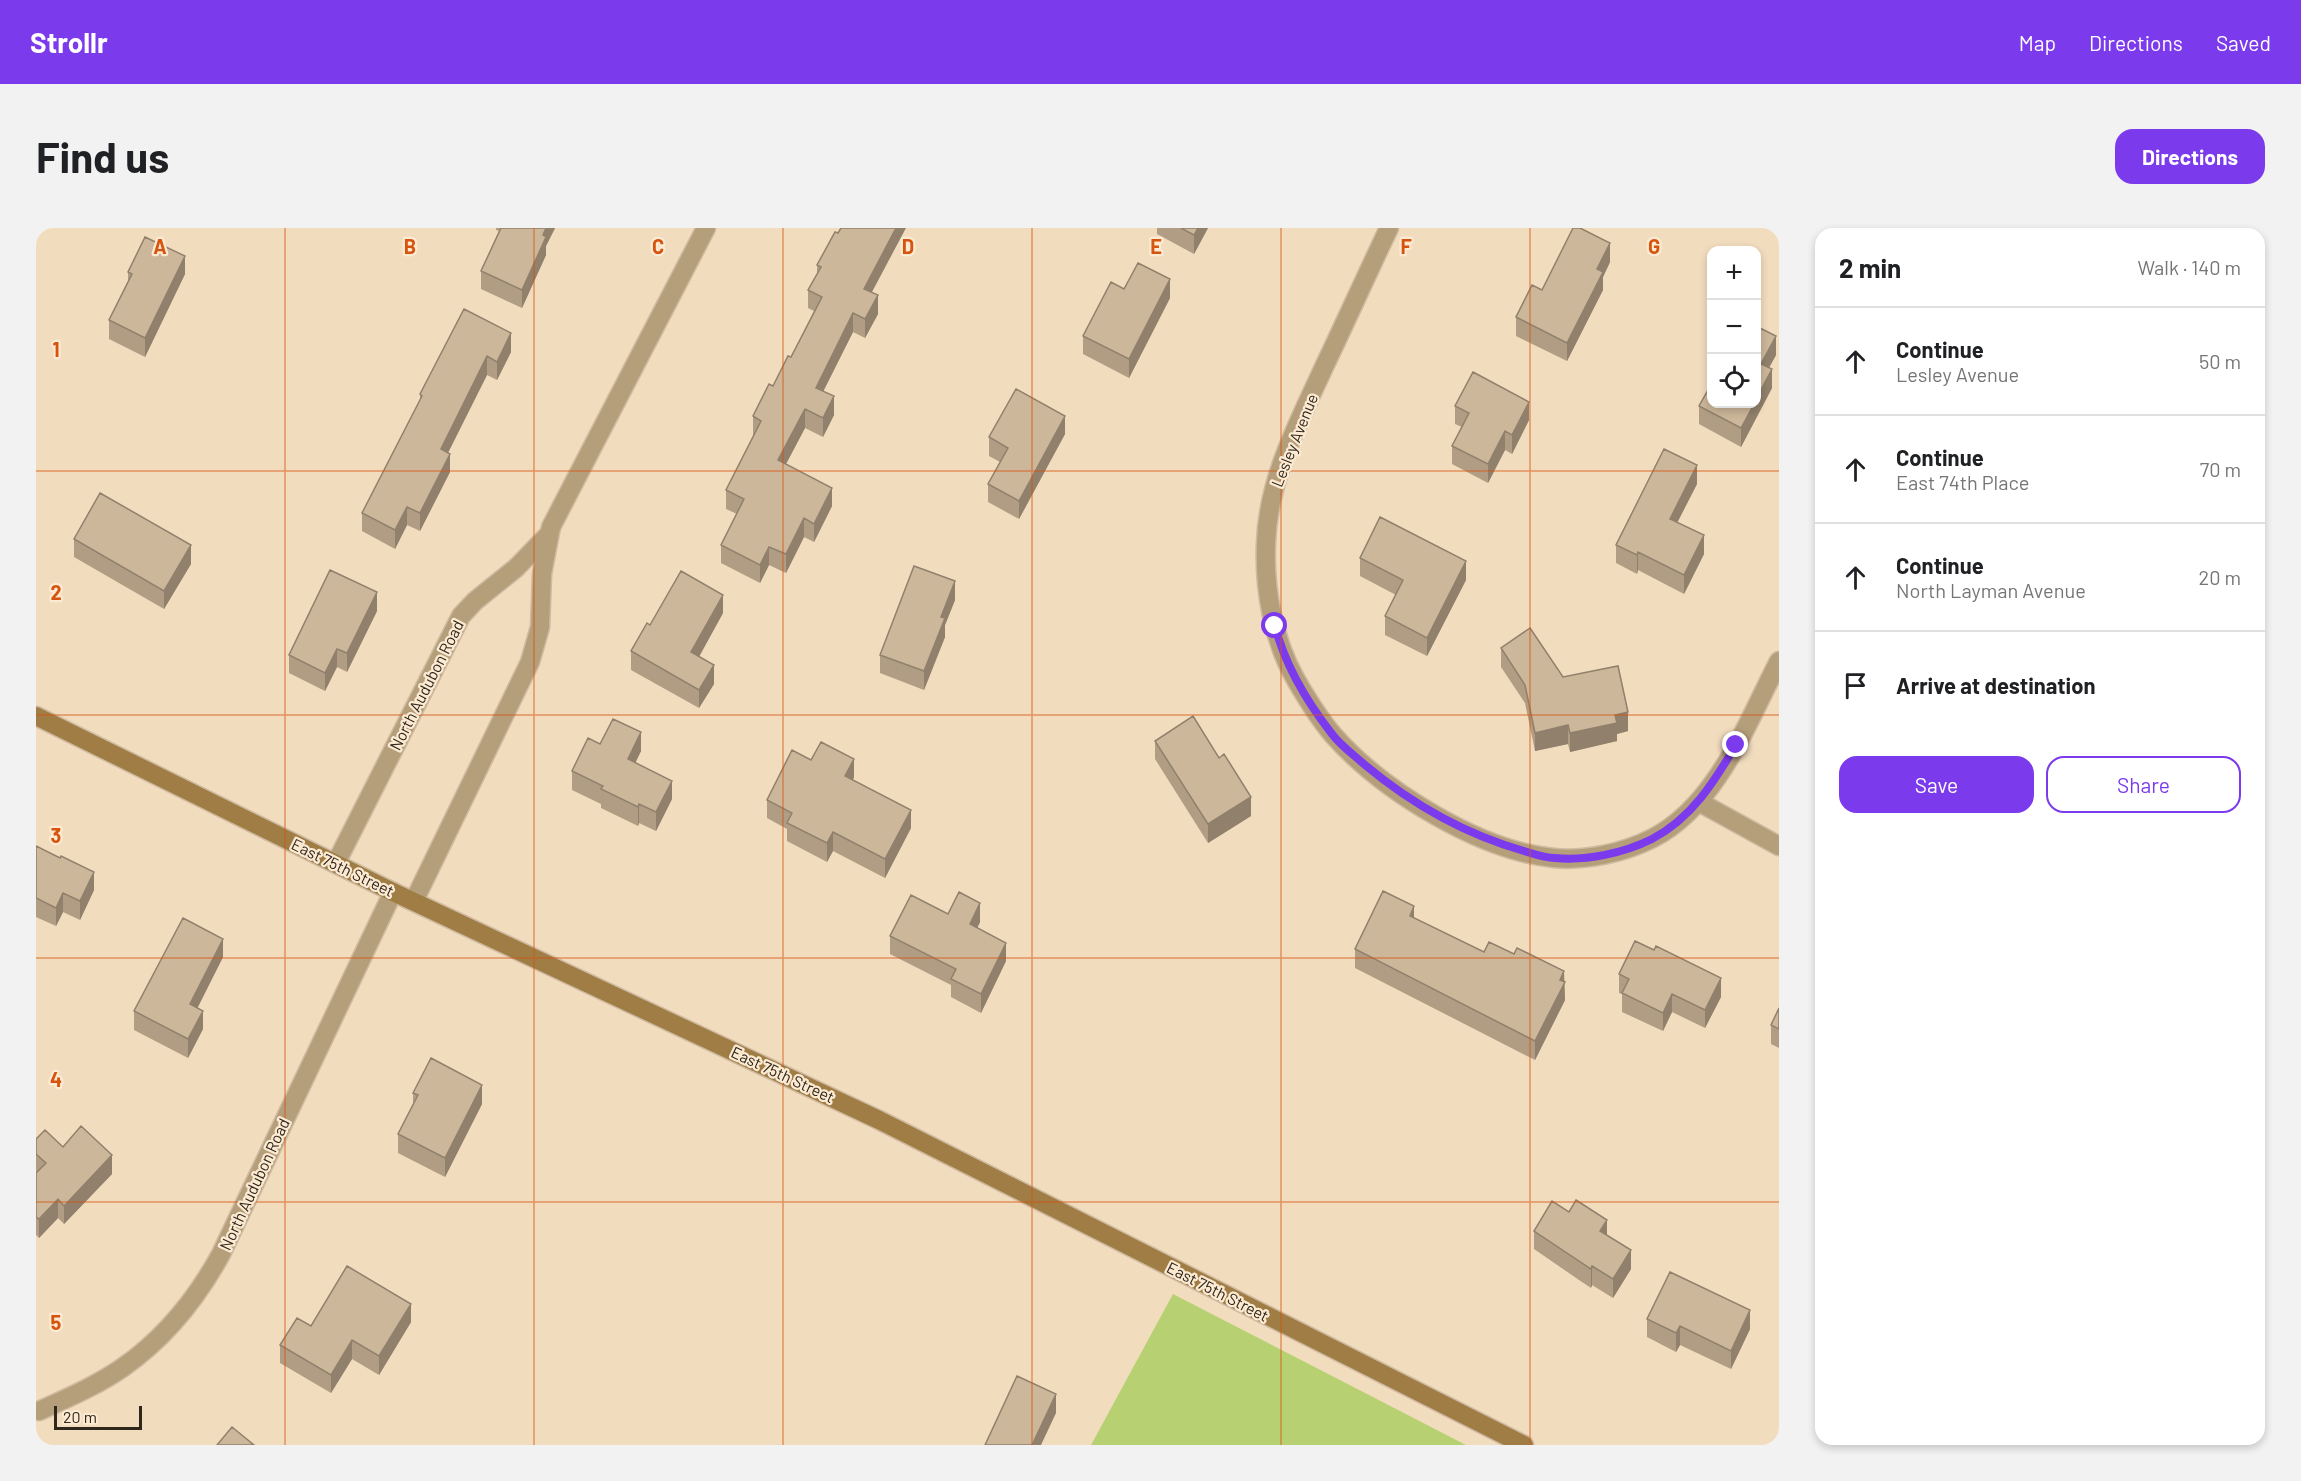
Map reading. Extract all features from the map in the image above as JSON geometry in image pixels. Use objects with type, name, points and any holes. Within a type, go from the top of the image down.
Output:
[{"type":"street","name":"North Audubon Road","points":[[414,902],[530,662],[539,634],[542,574],[551,527],[706,228]]},
{"type":"street","name":"Lesley Avenue","points":[[1389,228],[1281,465],[1268,517],[1266,558],[1271,613],[1294,677],[1332,734],[1351,754],[1406,797],[1490,842],[1535,855],[1555,858],[1608,854],[1628,849],[1654,838],[1688,814],[1699,802],[1715,781],[1779,661]]},
{"type":"street","name":"North Audubon Road","points":[[336,863],[461,616],[475,600],[516,568],[550,533]]},
{"type":"street","name":"East 75th Street","points":[[36,716],[393,892],[879,1120],[1524,1445]]},
{"type":"street","points":[[1699,802],[1779,846]]},
{"type":"street","name":"North Audubon Road","points":[[39,1411],[86,1389],[120,1369],[164,1333],[200,1289],[221,1254],[393,892]]},
{"type":"green space","points":[[1173,1294],[1466,1445],[1091,1445]]},
{"type":"building","points":[[501,228],[546,228],[543,235],[546,237],[522,290],[481,271]]},
{"type":"building","points":[[841,228],[896,228],[864,289],[878,295],[865,319],[853,313],[816,388],[834,396],[823,418],[805,409],[778,460],[832,488],[814,524],[804,518],[786,554],[769,547],[760,565],[721,545],[744,499],[726,490],[761,421],[753,416],[769,384],[773,386],[788,356],[791,357],[822,297],[808,290],[821,267],[817,265],[835,232],[838,233]]},
{"type":"building","points":[[1181,228],[1198,228],[1194,235]]},
{"type":"building","points":[[1573,228],[1580,228],[1610,243],[1597,269],[1603,272],[1567,343],[1516,317],[1532,285],[1542,290]]},
{"type":"building","points":[[145,237],[185,256],[145,338],[109,320],[132,274],[128,272]]},
{"type":"building","points":[[1138,263],[1170,279],[1129,359],[1083,336],[1111,282],[1124,289]]},
{"type":"building","points":[[464,309],[511,333],[497,362],[487,356],[441,449],[450,454],[420,513],[407,507],[395,530],[362,513]]},
{"type":"building","points":[[1761,328],[1776,336],[1761,364]]},
{"type":"building","points":[[1761,364],[1772,369],[1761,390]]},
{"type":"building","points":[[1473,372],[1529,402],[1512,435],[1505,431],[1488,464],[1452,446],[1469,413],[1455,406]]},
{"type":"building","points":[[1016,389],[1065,416],[1019,501],[988,484],[1008,448],[989,437]]},
{"type":"building","points":[[1707,392],[1707,408],[1752,408],[1741,428],[1699,406]]},
{"type":"building","points":[[1664,449],[1697,465],[1670,519],[1704,535],[1684,575],[1638,552],[1637,555],[1616,545]]},
{"type":"building","points":[[100,493],[191,545],[164,591],[74,539]]},
{"type":"building","points":[[1380,517],[1466,561],[1427,638],[1385,616],[1403,580],[1360,558]]},
{"type":"building","points":[[914,566],[955,581],[941,617],[945,618],[924,671],[880,655]]},
{"type":"building","points":[[330,570],[377,592],[347,653],[337,649],[325,673],[289,655]]},
{"type":"building","points":[[681,571],[723,595],[691,652],[714,665],[699,690],[631,651],[647,623],[650,625]]},
{"type":"building","points":[[1530,628],[1563,677],[1618,666],[1628,712],[1615,715],[1617,723],[1570,733],[1568,725],[1535,733],[1525,685],[1501,648]]},
{"type":"building","points":[[1193,716],[1219,758],[1224,754],[1251,797],[1208,824],[1155,741]]},
{"type":"building","points":[[613,719],[641,732],[628,759],[672,781],[656,812],[639,804],[638,807],[601,789],[603,786],[572,771],[588,738],[600,744]]},
{"type":"building","points":[[821,742],[854,759],[845,776],[911,810],[885,859],[833,832],[827,843],[787,823],[792,813],[767,800],[792,750],[811,760]]},
{"type":"building","points":[[36,846],[94,872],[80,901],[63,893],[56,908],[36,898]]},
{"type":"building","points":[[1383,891],[1414,906],[1410,916],[1484,952],[1489,942],[1514,954],[1517,948],[1564,971],[1560,980],[1565,982],[1535,1041],[1355,949]]},
{"type":"building","points":[[959,892],[980,903],[970,924],[1006,943],[981,994],[951,979],[956,969],[890,936],[911,895],[948,914]]},
{"type":"building","points":[[183,918],[223,939],[190,1004],[203,1011],[188,1039],[134,1011]]},
{"type":"building","points":[[1635,941],[1654,950],[1656,946],[1721,978],[1705,1010],[1672,994],[1663,1013],[1622,993],[1629,979],[1619,974]]},
{"type":"building","points":[[1779,1008],[1779,1029],[1771,1025]]},
{"type":"building","points":[[431,1058],[482,1085],[445,1158],[398,1134],[418,1095],[413,1093]]},
{"type":"building","points":[[81,1126],[112,1155],[64,1206],[58,1199],[39,1219],[36,1217],[36,1173],[46,1163],[36,1154],[36,1139],[45,1130],[63,1147]]},
{"type":"building","points":[[1576,1200],[1607,1220],[1600,1231],[1631,1250],[1613,1279],[1592,1266],[1591,1269],[1534,1231],[1552,1201],[1569,1212]]},
{"type":"building","points":[[347,1266],[411,1304],[379,1356],[352,1340],[331,1375],[280,1345],[297,1318],[311,1326]]},
{"type":"building","points":[[1670,1272],[1750,1310],[1731,1351],[1680,1326],[1676,1333],[1647,1319]]},
{"type":"building","points":[[1017,1376],[1056,1394],[1032,1445],[985,1445]]},
{"type":"building","points":[[232,1427],[254,1445],[217,1445]]},
{"type":"route","points":[[1275,626],[1294,677],[1332,734],[1351,754],[1430,813],[1490,842],[1535,855],[1569,858],[1608,854],[1628,849],[1654,838],[1688,814],[1703,797],[1736,745]]}]
